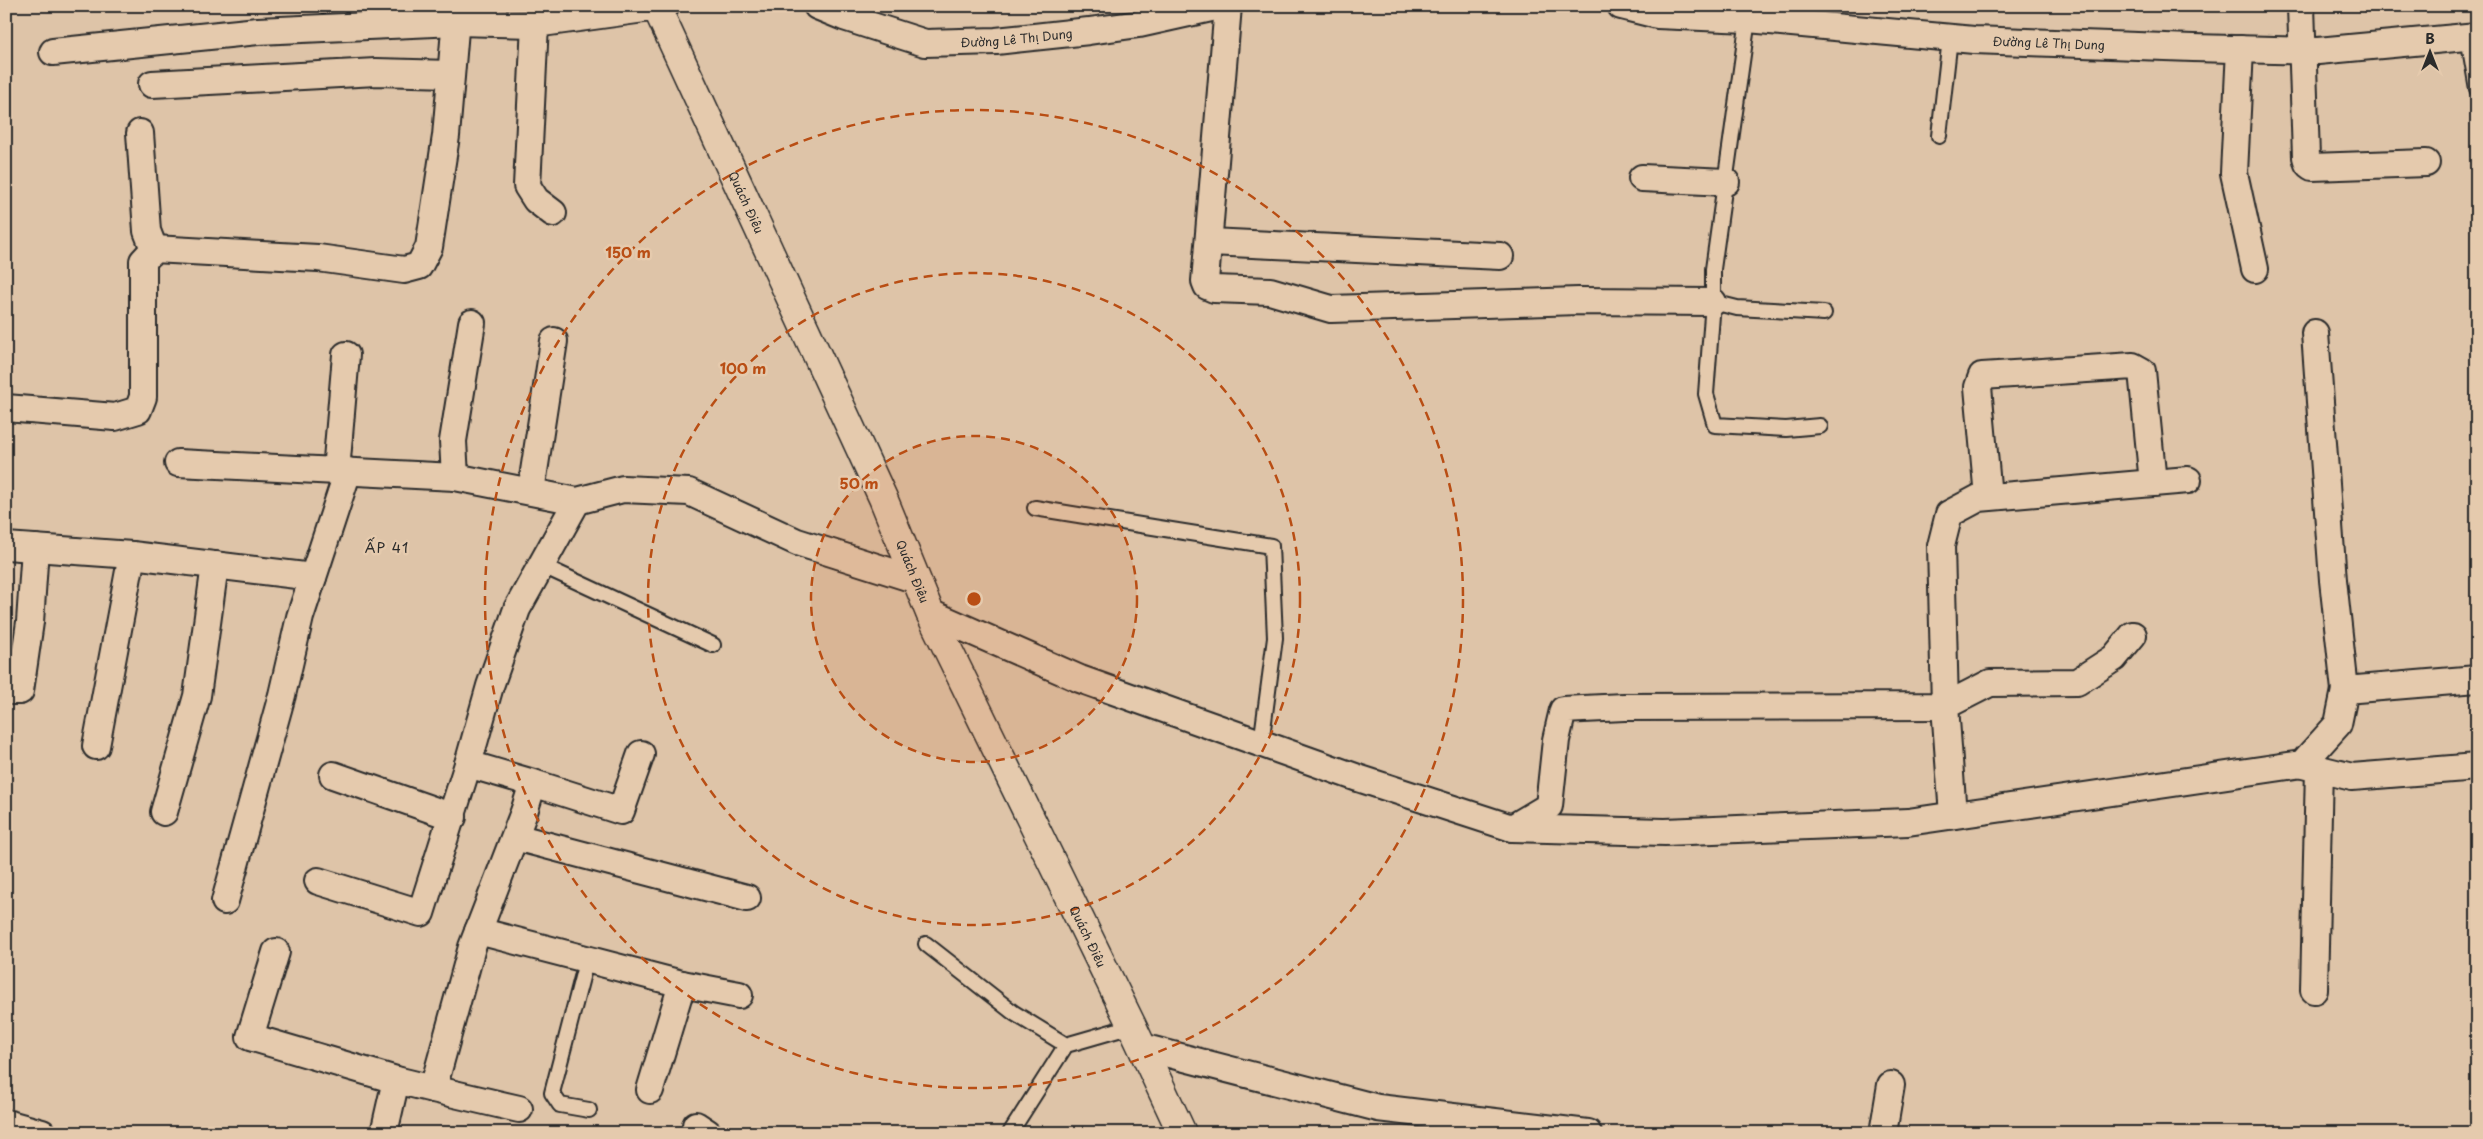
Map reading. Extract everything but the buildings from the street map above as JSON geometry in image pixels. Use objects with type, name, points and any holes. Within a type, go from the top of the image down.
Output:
[{"type":"main road","name":"Quách Điêu","points":[[659,7],[883,498],[914,579],[930,614],[1137,1036],[1182,1133]]},
{"type":"street","name":"Đường Lê Thị Dung","points":[[817,6],[877,16],[926,43],[996,41],[1139,24],[1220,6]]},
{"type":"street","points":[[1228,6],[1210,242],[1205,281],[1207,286],[1214,289],[1270,291],[1331,309],[1578,301],[1713,302]]},
{"type":"street","points":[[2300,6],[2306,156],[2308,164],[2312,167],[2426,163]]},
{"type":"street","points":[[53,52],[258,31],[457,14],[535,24],[659,7]]},
{"type":"street","name":"Đường Lê Thị Dung","points":[[1635,8],[1657,14],[1748,19],[1950,38],[2240,49],[2318,51],[2472,36]]},
{"type":"street","points":[[6,408],[115,417],[138,410],[143,396],[143,261],[154,250],[318,258],[404,270],[419,266],[429,247],[446,136],[457,14]]},
{"type":"street","points":[[535,24],[527,186],[536,200],[553,213]]},
{"type":"street","points":[[2240,49],[2234,174],[2255,269]]},
{"type":"street","points":[[152,84],[376,72],[451,74]]},
{"type":"street","points":[[140,133],[147,231],[154,250]]},
{"type":"street","points":[[1642,178],[1726,182]]},
{"type":"street","points":[[1210,242],[1500,256]]},
{"type":"street","points":[[455,477],[453,441],[472,323]]},
{"type":"street","points":[[2314,990],[2311,766],[2338,724],[2345,690],[2333,580],[2316,334]]},
{"type":"street","points":[[532,491],[554,341]]},
{"type":"street","points":[[225,901],[282,695],[300,617],[342,471],[346,355]]},
{"type":"street","points":[[1988,497],[1978,387],[1982,376],[2134,366],[2142,371],[2153,483]]},
{"type":"street","points":[[178,463],[455,477],[577,501],[623,489],[689,492],[797,542],[914,579]]},
{"type":"street","points":[[1953,815],[1945,706],[1941,546],[1948,514],[1979,498],[2188,480]]},
{"type":"street","points":[[318,881],[421,913],[453,817],[490,686],[517,609],[577,501]]},
{"type":"street","points":[[6,546],[132,555],[313,577]]},
{"type":"street","points":[[6,692],[20,691],[30,622],[35,548]]},
{"type":"street","points":[[96,746],[132,555]]},
{"type":"street","points":[[164,812],[197,696],[216,565]]},
{"type":"street","points":[[930,614],[1080,679],[1358,778],[1512,828],[1665,832],[1908,822],[2311,766],[2352,777],[2477,767]]},
{"type":"street","points":[[1512,828],[1549,806],[1556,740],[1564,710],[1624,707],[1945,706],[1990,683],[2077,682],[2114,658],[2133,635]]},
{"type":"street","points":[[2345,690],[2477,680]]},
{"type":"street","points":[[468,764],[621,811],[641,754]]},
{"type":"street","points":[[333,775],[453,817]]},
{"type":"street","points":[[433,1089],[478,931],[515,836],[532,783]]},
{"type":"street","points":[[515,836],[747,898]]},
{"type":"street","points":[[478,931],[682,984],[739,996]]},
{"type":"street","points":[[276,952],[250,1036],[396,1080],[519,1109]]},
{"type":"street","points":[[650,1090],[682,984]]},
{"type":"street","points":[[1137,1036],[1378,1108],[1588,1133]]},
{"type":"street","points":[[384,1133],[396,1080]]},
{"type":"street","points":[[1883,1133],[1891,1085]]},
{"type":"street","points":[[6,1124],[42,1133]]},
{"type":"lane","points":[[1748,19],[1713,269],[1713,302],[1706,394],[1714,425],[1786,429],[1820,426]]},
{"type":"lane","points":[[2472,36],[2477,90]]},
{"type":"lane","points":[[1939,136],[1950,38]]},
{"type":"lane","points":[[1713,302],[1737,308],[1824,313]]},
{"type":"lane","points":[[1035,508],[1271,546],[1274,638],[1261,744]]},
{"type":"lane","points":[[541,565],[713,645]]},
{"type":"lane","points":[[926,944],[1014,1013],[1066,1045],[1137,1036]]},
{"type":"lane","points":[[587,958],[552,1094],[560,1105],[589,1110]]},
{"type":"lane","points":[[1010,1133],[1066,1045]]},
{"type":"district","name":"ẤP 41","points":[[387,547]]}]
